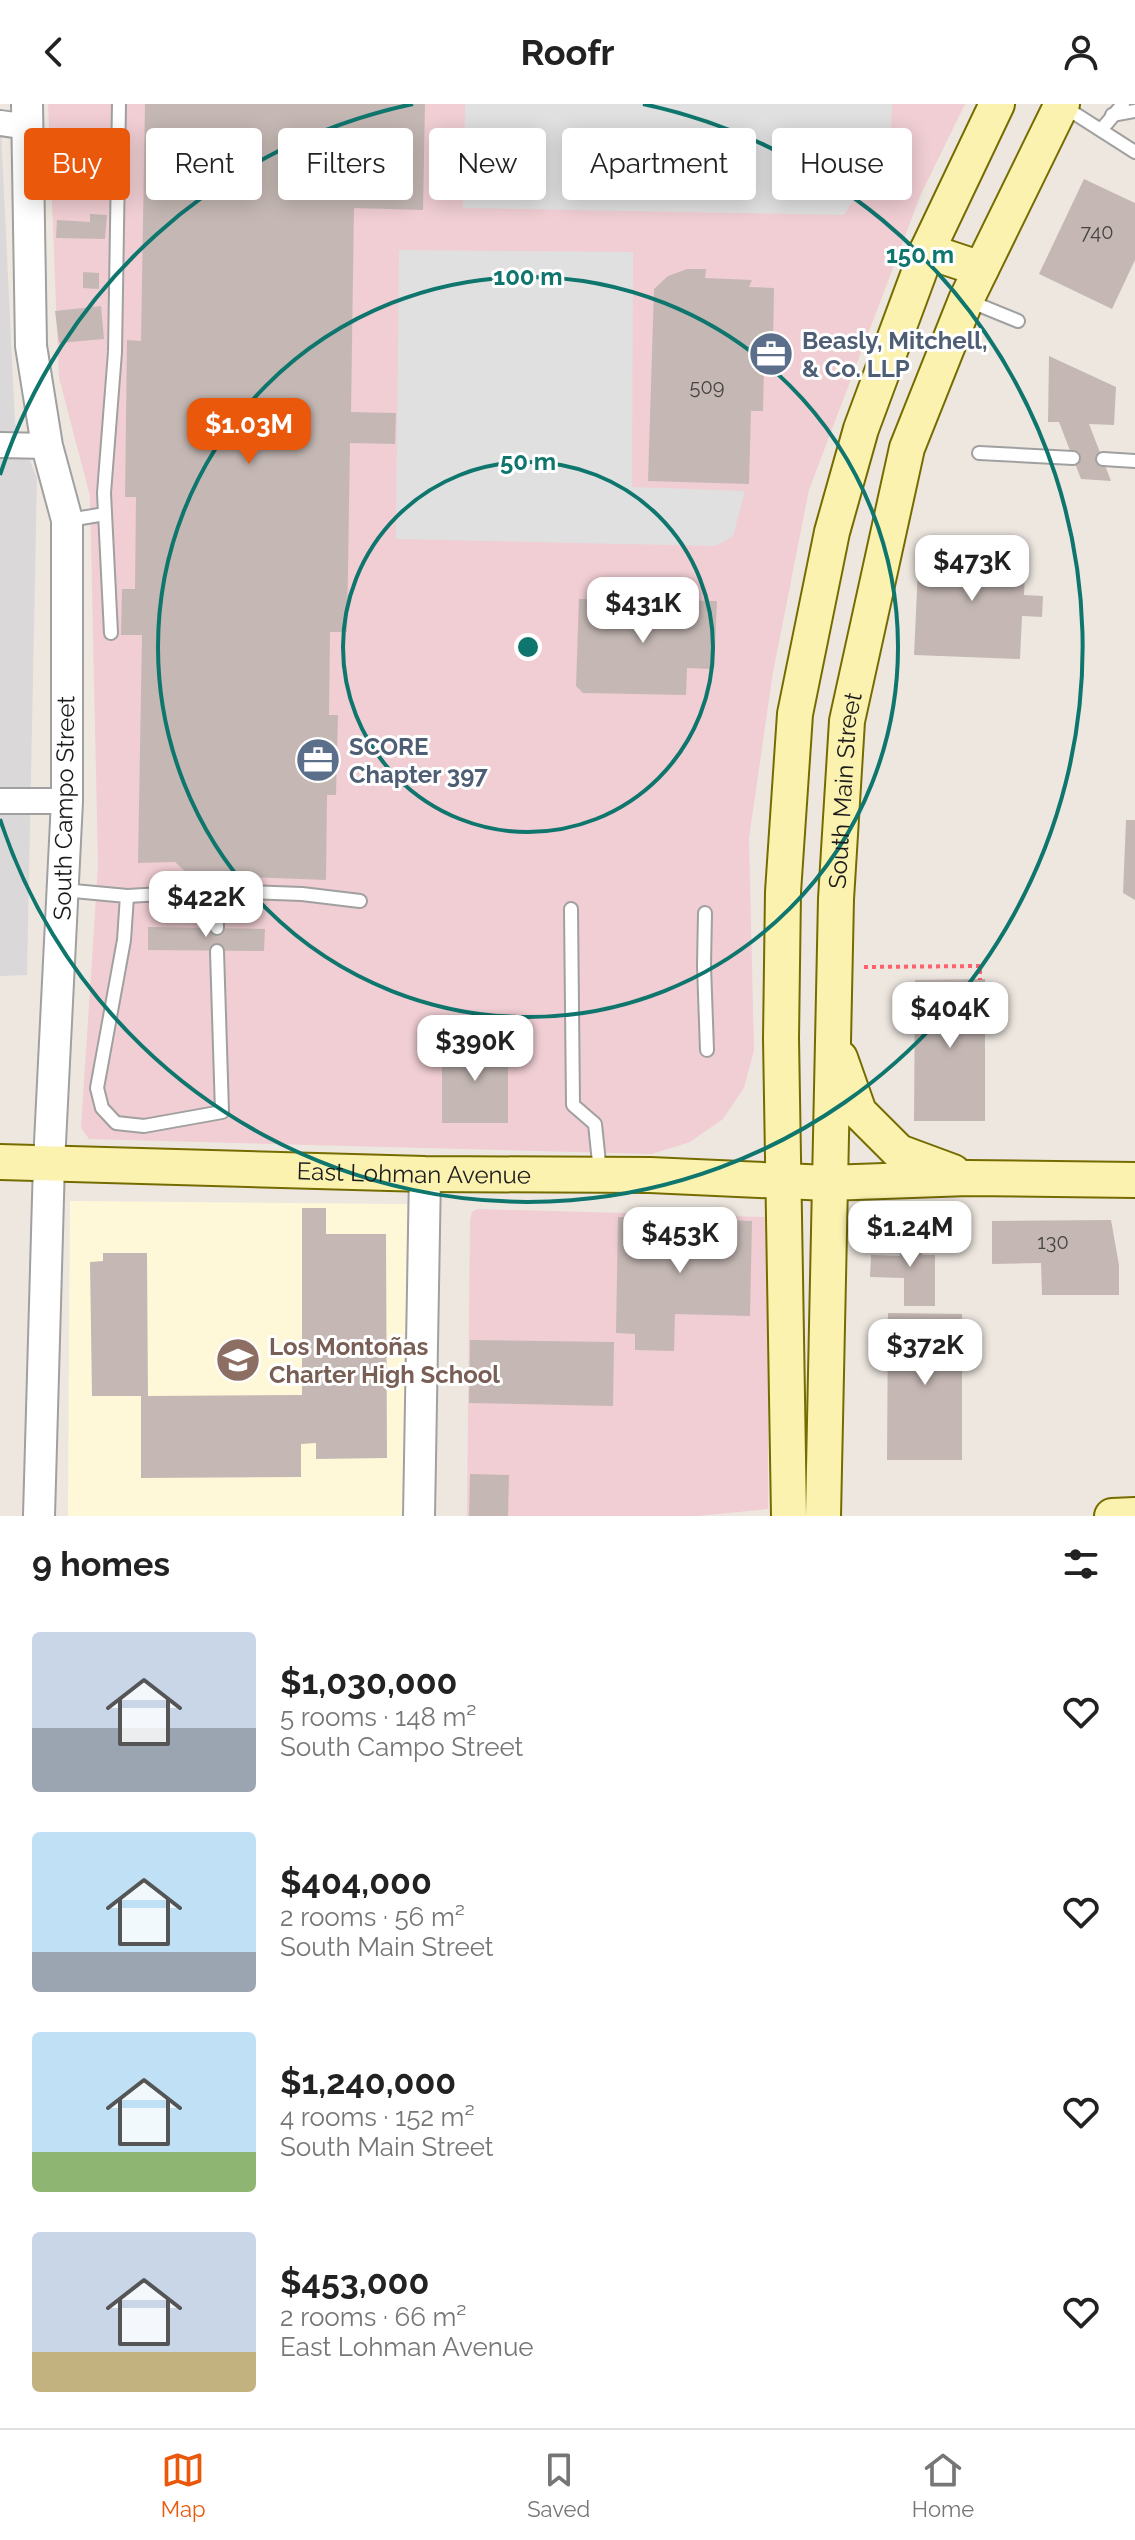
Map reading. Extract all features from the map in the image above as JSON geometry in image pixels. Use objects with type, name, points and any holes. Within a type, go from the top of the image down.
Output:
[{"type":"main road","points":[[789,1516],[781,1038],[783,892],[795,714],[832,532],[861,429],[927,251],[997,104]]},
{"type":"main road","name":"South Main Street","points":[[823,1516],[836,899],[847,721],[907,448],[966,300],[1062,104]]},
{"type":"main road","points":[[927,251],[981,269]]},
{"type":"main road","points":[[795,714],[847,721]]},
{"type":"main road","points":[[834,1040],[859,1112],[899,1152],[968,1178]]},
{"type":"main road","name":"East Lohman Avenue","points":[[0,1162],[828,1183],[968,1178],[1135,1180]]},
{"type":"main road","points":[[1112,1516],[1135,1515]]},
{"type":"street","name":"South Campo Street","points":[[19,118],[31,346],[47,446],[67,520],[67,801],[49,1163],[39,1516]]},
{"type":"street","points":[[0,445],[47,446]]},
{"type":"street","points":[[0,801],[67,801]]},
{"type":"street","points":[[419,1516],[425,1174]]},
{"type":"lane","points":[[111,633],[104,493],[115,352],[119,104]]},
{"type":"lane","points":[[1062,104],[1135,152]]},
{"type":"lane","points":[[1101,130],[1110,109],[1123,104]]},
{"type":"lane","points":[[1110,109],[1135,111]]},
{"type":"lane","points":[[966,300],[1018,321]]},
{"type":"lane","points":[[979,453],[1073,458]]},
{"type":"lane","points":[[1103,459],[1135,461]]},
{"type":"lane","points":[[67,520],[105,514]]},
{"type":"lane","points":[[63,890],[127,896],[216,891],[302,894],[360,901]]},
{"type":"lane","points":[[216,891],[217,928]]},
{"type":"lane","points":[[127,896],[124,940],[97,1088],[102,1108],[116,1123],[144,1126],[222,1112],[217,951]]},
{"type":"lane","points":[[571,909],[573,1105],[595,1124],[600,1175]]},
{"type":"lane","points":[[705,913],[707,1050]]},
{"type":"path","points":[[835,968],[980,966],[980,980]]},
{"type":"shaded area","points":[[48,104],[965,104],[921,194],[809,490],[773,672],[749,838],[754,1050],[744,1088],[723,1119],[690,1142],[652,1154],[89,1139],[81,1128],[98,866],[90,496],[59,378],[52,200],[130,200],[130,128],[49,128]]},
{"type":"shaded area","points":[[465,104],[892,104],[891,128],[772,128],[772,200],[853,200],[844,215],[463,208],[463,200],[546,200],[546,128],[465,128]]},
{"type":"shaded area","points":[[0,109],[15,423],[37,478],[27,975],[0,976]]},
{"type":"shaded area","points":[[399,250],[633,252],[632,487],[745,491],[733,536],[716,546],[396,539]]},
{"type":"shaded area","name":"Los Montoñas Charter High School","points":[[70,1201],[407,1204],[405,1516],[68,1516]]},
{"type":"shaded area","points":[[477,1209],[765,1217],[768,1222],[768,1509],[698,1516],[467,1516],[470,1221],[472,1212]]},
{"type":"building","points":[[145,104],[425,104],[423,210],[354,208],[351,412],[396,413],[395,444],[350,443],[347,632],[330,632],[329,715],[338,715],[336,795],[327,795],[326,880],[189,875],[175,862],[138,863],[142,635],[121,635],[122,589],[135,589],[136,497],[125,497],[127,340],[141,341]]},
{"type":"building","points":[[1084,179],[1135,203],[1135,260],[1112,309],[1039,274]]},
{"type":"building","points":[[90,214],[107,215],[105,239],[56,238],[57,220],[90,222]]},
{"type":"building","points":[[687,269],[706,269],[705,278],[752,280],[749,287],[774,288],[773,345],[781,345],[780,363],[764,362],[763,411],[751,411],[749,484],[648,481],[654,289],[668,276]]},
{"type":"building","points":[[83,272],[99,273],[99,289],[83,288]]},
{"type":"building","points":[[101,306],[104,339],[59,343],[55,311]]},
{"type":"building","points":[[1049,356],[1116,387],[1114,425],[1089,424],[1111,481],[1081,479],[1059,422],[1048,422]]},
{"type":"building","points":[[919,547],[1026,552],[1024,595],[1043,596],[1042,617],[1022,616],[1020,659],[914,655]]},
{"type":"building","points":[[579,599],[717,601],[714,669],[687,668],[686,695],[583,693],[576,686]]},
{"type":"building","points":[[1126,820],[1135,820],[1135,900],[1123,893]]},
{"type":"building","points":[[148,927],[265,929],[264,951],[148,950]]},
{"type":"building","points":[[985,979],[985,1121],[914,1121],[915,980]]},
{"type":"building","points":[[442,1043],[508,1044],[508,1123],[442,1123]]},
{"type":"building","points":[[302,1208],[326,1208],[326,1234],[386,1234],[387,1458],[316,1459],[316,1443],[301,1444],[301,1477],[141,1478],[141,1396],[92,1396],[90,1262],[103,1261],[103,1253],[147,1253],[148,1396],[302,1395]]},
{"type":"building","points":[[618,1217],[752,1221],[750,1316],[675,1314],[674,1351],[635,1350],[635,1334],[616,1333]]},
{"type":"building","points":[[1111,1220],[1119,1265],[1119,1295],[1042,1295],[1041,1263],[992,1264],[992,1221]]},
{"type":"building","points":[[900,1227],[922,1227],[922,1255],[935,1255],[935,1306],[904,1306],[904,1278],[870,1277],[871,1255],[900,1256]]},
{"type":"building","points":[[888,1313],[962,1314],[962,1460],[887,1460]]},
{"type":"building","points":[[470,1340],[614,1342],[613,1406],[469,1403]]},
{"type":"building","points":[[470,1474],[509,1475],[508,1516],[469,1516]]},
{"type":"place","name":"Beasly, Mitchell, & Co. LLP","points":[[771,354]]},
{"type":"place","name":"SCORE Chapter 397","points":[[318,760]]},
{"type":"place","name":"Los Montoñas Charter High School","points":[[238,1360]]}]
